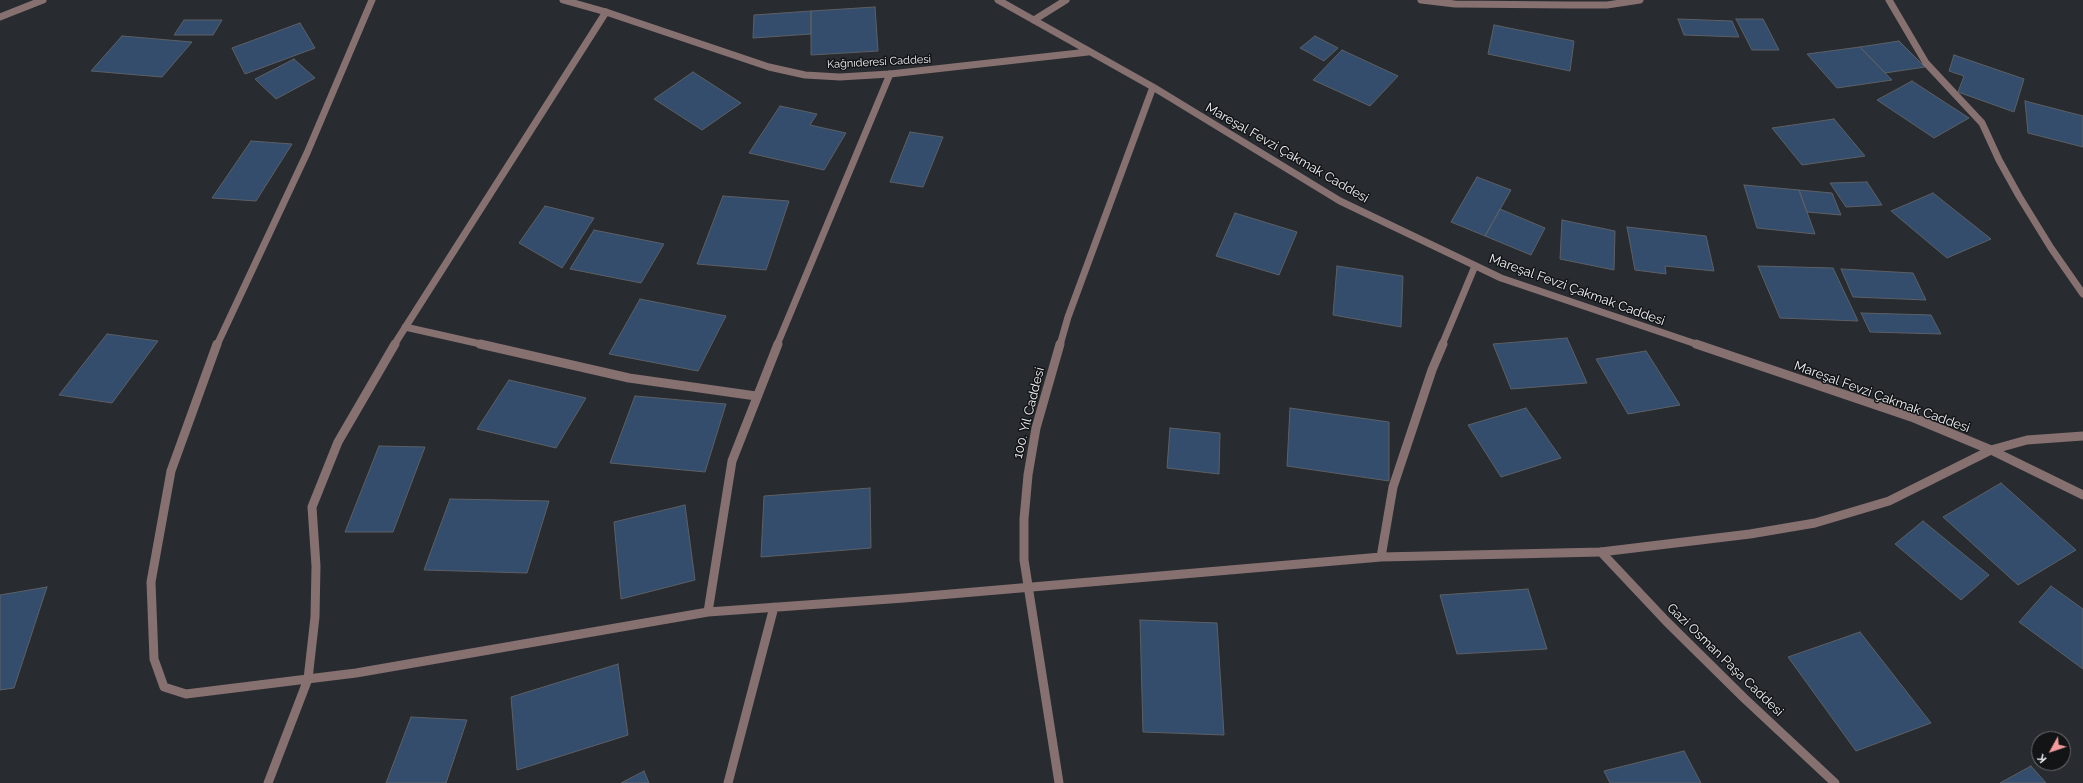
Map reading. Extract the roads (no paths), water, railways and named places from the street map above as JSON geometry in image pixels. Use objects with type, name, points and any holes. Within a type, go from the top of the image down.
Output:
[{"type":"street","points":[[0,17],[43,0]]},
{"type":"street","points":[[372,0],[307,153],[214,351],[171,471],[151,582],[154,659],[164,687],[186,694],[364,671],[708,612],[1029,587],[1381,557],[1600,552],[1750,534],[1815,523],[1889,501],[1991,450],[2027,440],[2083,436]]},
{"type":"street","name":"Kağnıderesi Caddesi","points":[[563,0],[606,12],[776,69],[805,75],[833,76],[890,74],[1088,52]]},
{"type":"street","name":"Mareşal Fevzi Çakmak Caddesi","points":[[998,0],[1088,52],[1153,87],[1340,202],[1501,278],[1914,418],[1991,450],[2083,496]]},
{"type":"street","points":[[1034,20],[1066,0]]},
{"type":"street","points":[[1421,0],[1455,4],[1569,3],[1607,5],[1640,0]]},
{"type":"street","points":[[1889,0],[1926,63],[1982,123],[1998,160],[2008,174],[2019,196],[2051,248],[2083,294]]},
{"type":"street","points":[[268,783],[308,678],[316,617],[316,566],[312,507],[338,442],[405,328],[606,12]]},
{"type":"street","points":[[708,612],[732,461],[756,396],[890,74]]},
{"type":"street","name":"100. Yıl Caddesi","points":[[1059,783],[1024,560],[1024,519],[1028,475],[1036,428],[1068,317],[1153,87]]},
{"type":"street","points":[[1381,557],[1393,487],[1432,370],[1475,266]]},
{"type":"street","points":[[405,328],[629,378],[756,396]]},
{"type":"street","name":"Gazi Osman Paşa Caddesi","points":[[1600,552],[1666,621],[1744,698],[1835,783]]},
{"type":"street","points":[[728,783],[774,607]]}]
